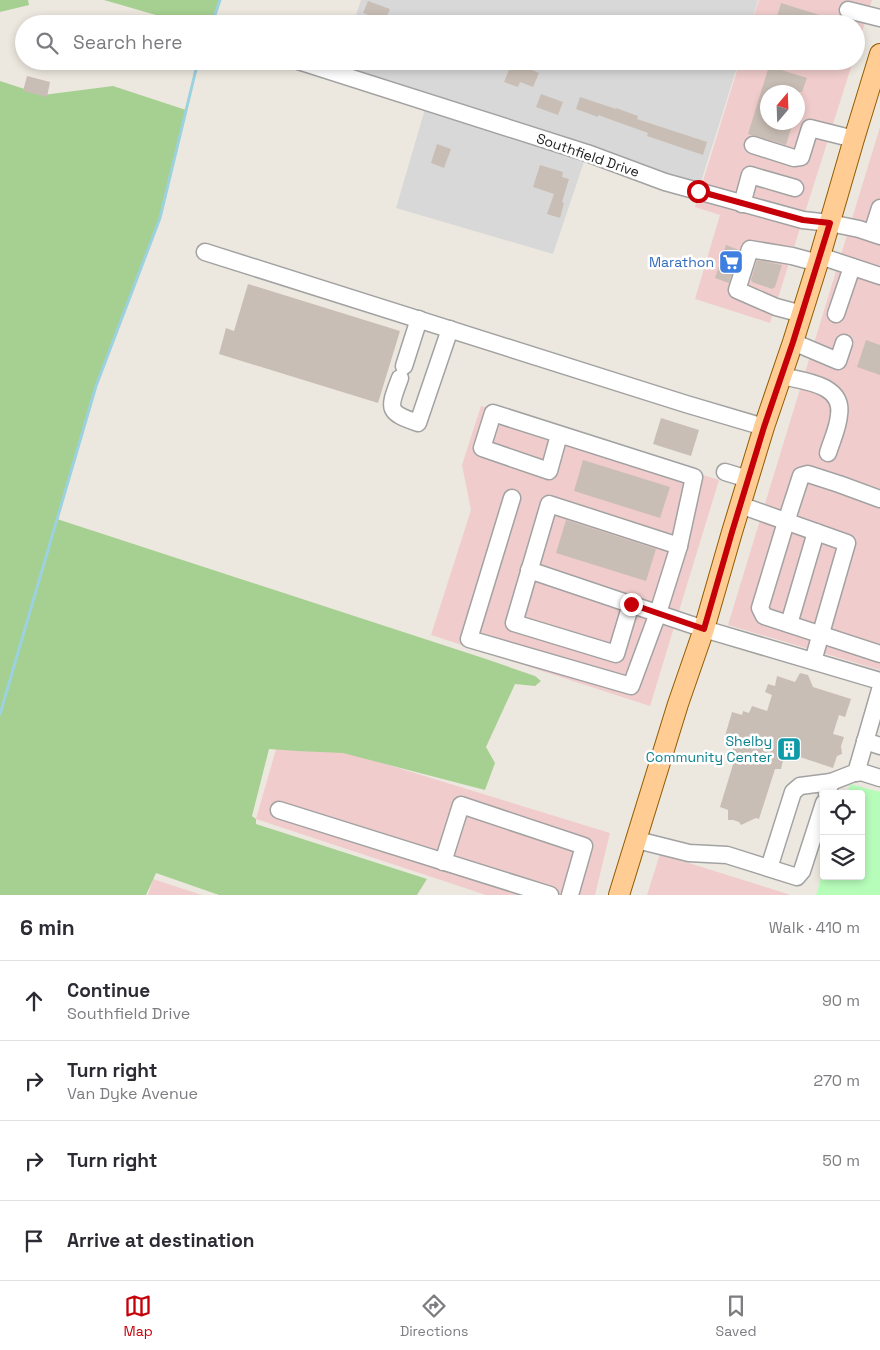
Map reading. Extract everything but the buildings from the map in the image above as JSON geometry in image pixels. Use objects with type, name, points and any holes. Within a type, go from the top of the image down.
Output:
[{"type":"main road","points":[[619,895],[678,704],[704,629],[764,427],[819,260],[854,139],[876,81],[880,54]]},
{"type":"street","points":[[848,10],[880,18]]},
{"type":"street","name":"Southfield Drive","points":[[326,70],[587,153],[665,182],[803,220],[830,223],[859,229],[876,235]]},
{"type":"street","points":[[753,145],[794,158],[801,157],[810,128],[854,139]]},
{"type":"street","points":[[742,204],[750,175],[795,188]]},
{"type":"street","points":[[876,235],[880,208]]},
{"type":"street","points":[[802,314],[776,307],[737,290],[750,249],[819,260],[852,267],[880,276]]},
{"type":"street","points":[[205,252],[764,427]]},
{"type":"street","points":[[836,314],[852,267]]},
{"type":"street","points":[[419,319],[392,400],[392,408],[401,418],[418,423],[450,329]]},
{"type":"street","points":[[793,342],[838,361],[844,343]]},
{"type":"street","points":[[782,376],[820,385],[828,389],[838,400],[839,416],[828,452]]},
{"type":"street","points":[[512,498],[469,639],[631,686],[658,613],[678,546],[694,478],[559,435],[492,414],[482,448],[549,472],[559,435]]},
{"type":"street","points":[[725,472],[748,479]]},
{"type":"street","points":[[880,499],[808,474],[802,476],[760,608],[764,616],[880,654]]},
{"type":"street","points":[[631,604],[616,654],[514,623],[549,504],[678,546]]},
{"type":"street","points":[[740,505],[847,543],[813,661]]},
{"type":"street","points":[[789,624],[816,532]]},
{"type":"street","points":[[529,570],[704,629],[880,681]]},
{"type":"street","points":[[769,868],[794,792],[800,786],[829,788],[856,772],[873,743],[880,690]]},
{"type":"street","points":[[856,772],[880,778]]},
{"type":"street","points":[[443,862],[461,805],[584,846],[570,895]]},
{"type":"street","points":[[279,810],[550,895]]},
{"type":"street","points":[[636,840],[689,853],[727,855],[797,877],[802,871],[820,815]]},
{"type":"shaded area","points":[[361,0],[758,0],[754,15],[356,15]]},
{"type":"shaded area","points":[[759,0],[872,0],[865,22],[865,15],[754,15]]},
{"type":"shaded area","points":[[338,70],[736,70],[698,191],[587,153],[553,254],[396,208],[427,102],[337,74]]},
{"type":"shaded area","points":[[737,70],[850,70],[770,323],[695,299],[720,215],[695,207]]},
{"type":"shaded area","points":[[880,127],[880,670],[728,625]]},
{"type":"shaded area","points":[[481,406],[719,480],[650,706],[431,635],[471,510],[462,465]]},
{"type":"shaded area","points":[[281,732],[610,833],[595,895],[486,895],[256,819]]},
{"type":"shaded area","points":[[660,854],[791,895],[647,895]]},
{"type":"shaded area","points":[[153,879],[202,895],[148,895]]},
{"type":"green space","points":[[0,0],[28,0],[29,5],[0,12]]},
{"type":"green space","points":[[104,0],[220,0],[215,15],[156,15]]},
{"type":"green space","points":[[0,81],[43,95],[113,86],[186,110],[160,218],[96,386],[57,519],[486,659],[535,676],[541,681],[535,686],[515,684],[486,747],[495,763],[485,790],[343,753],[269,749],[252,816],[256,819],[256,824],[427,879],[417,895],[219,895],[156,873],[146,895],[0,895]]},
{"type":"green space","points":[[850,784],[880,792],[880,895],[816,895],[821,880],[865,880],[865,790],[848,790]]},
{"type":"waterway","points":[[215,15],[220,0]]},
{"type":"waterway","points":[[0,714],[96,386],[160,218],[196,70]]},
{"type":"place","name":"Marathon","points":[[731,262]]},
{"type":"place","name":"Shelby Community Center","points":[[789,749]]},
{"type":"route","points":[[631,604],[704,629],[764,427],[830,223],[803,220],[698,191]]}]
